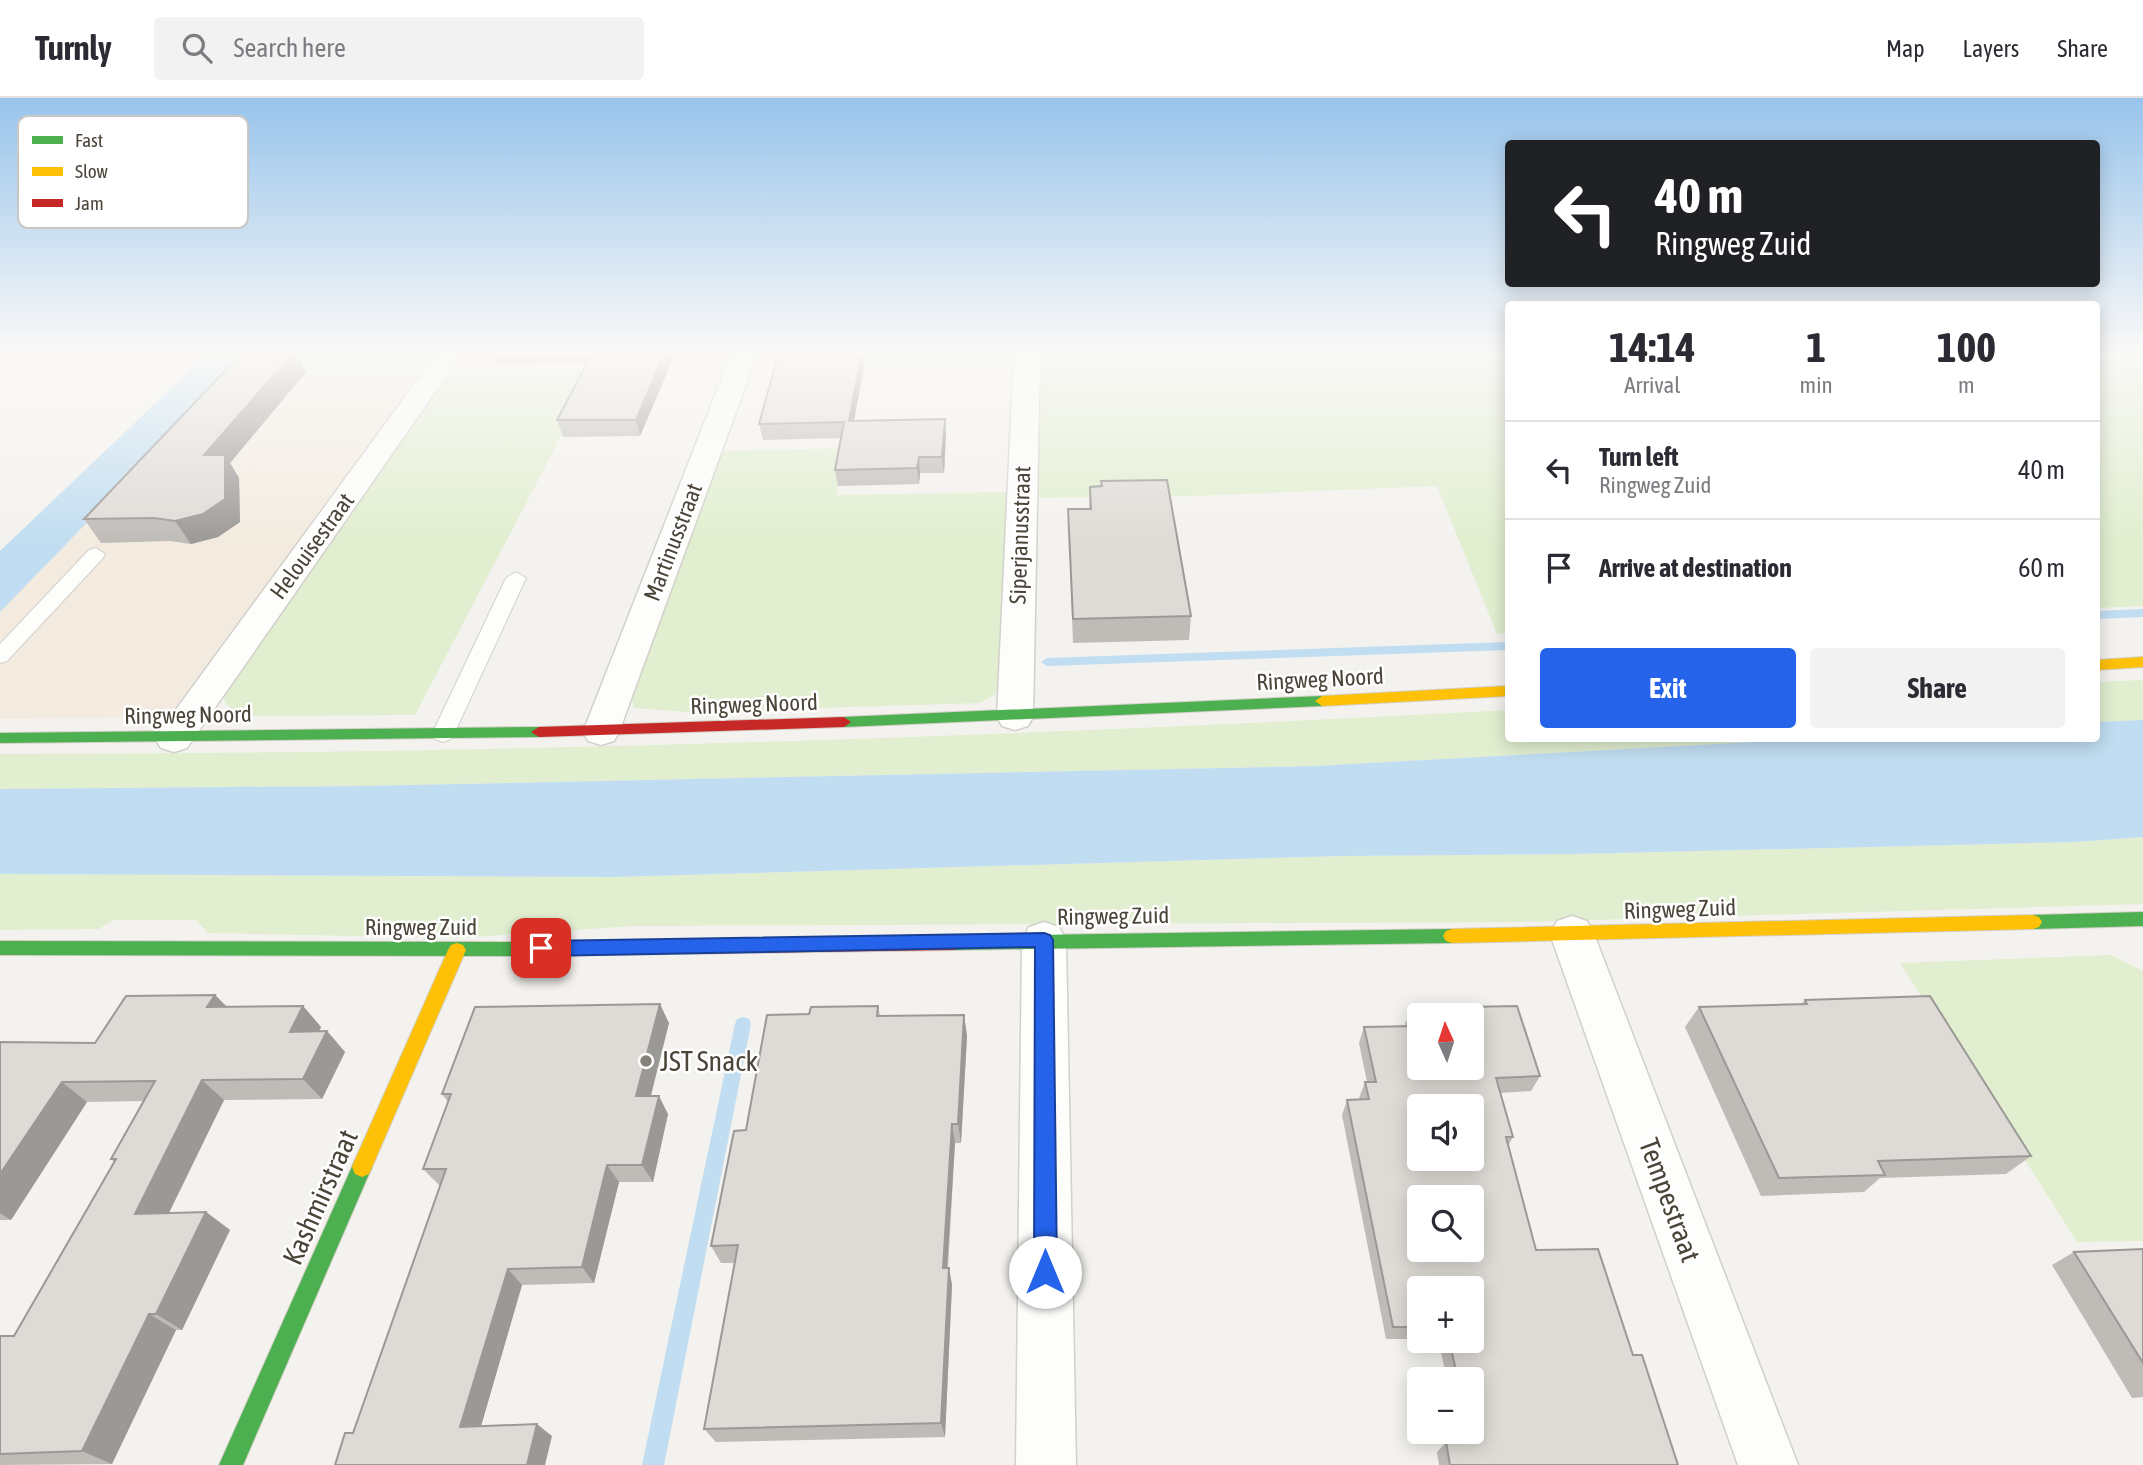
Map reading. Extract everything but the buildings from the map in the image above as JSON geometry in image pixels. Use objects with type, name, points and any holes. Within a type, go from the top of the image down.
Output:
[{"type":"street","name":"Helouisestraat","points":[[174,739],[405,416]]},
{"type":"street","name":"Martinusstraat","points":[[601,732],[721,416]]},
{"type":"street","name":"Siperjanusstraat","points":[[1015,717],[1025,416]]},
{"type":"street","points":[[2100,664],[2143,662]]},
{"type":"street","name":"Ringweg Noord","points":[[0,738],[174,739],[601,732],[1015,717],[1505,691]]},
{"type":"street","name":"Ringweg Zuid","points":[[0,948],[457,950],[1572,934],[2143,919]]},
{"type":"street","name":"Tempestraat","points":[[1572,934],[1768,1465]]},
{"type":"street","points":[[1044,940],[1046,1465]]},
{"type":"street","name":"Kashmirstraat","points":[[232,1465],[457,950]]},
{"type":"lane","points":[[0,656],[96,554]]},
{"type":"lane","points":[[443,734],[516,578]]},
{"type":"shaded area","points":[[190,416],[391,416],[168,717],[0,719],[0,612]]},
{"type":"green space","points":[[418,416],[572,416],[415,715],[252,716],[227,705],[224,695],[228,679]]},
{"type":"green space","points":[[1035,416],[1505,416],[1505,633],[1497,634],[1437,486],[1194,496],[1032,498]]},
{"type":"green space","points":[[2100,416],[2143,416],[2143,606],[2100,608]]},
{"type":"green space","points":[[845,448],[836,495],[1009,492],[999,685],[994,695],[980,703],[687,712],[634,708],[631,695],[717,451]]},
{"type":"green space","points":[[2143,680],[2143,720],[2100,722],[2100,682]]},
{"type":"green space","points":[[1505,710],[1505,742],[1753,742],[1315,766],[361,786],[0,789],[0,754],[566,747],[1131,728]]},
{"type":"green space","points":[[2143,837],[2143,904],[1522,922],[633,926],[457,938],[208,933],[196,920],[113,920],[99,929],[0,930],[0,874],[614,877],[1342,856],[1576,854],[2076,842]]},
{"type":"green space","points":[[2111,955],[2143,971],[2143,1241],[2077,1242],[1900,963]]},
{"type":"water","points":[[142,416],[191,416],[0,612],[0,551]]},
{"type":"water","points":[[2143,720],[2143,837],[2076,842],[1576,854],[1342,856],[614,877],[0,874],[0,789],[361,786],[1315,766],[1753,742],[2100,742],[2100,722]]},
{"type":"waterway","points":[[2100,615],[2143,613]]},
{"type":"waterway","points":[[1047,662],[1505,646]]},
{"type":"waterway","points":[[653,1465],[743,1024]]},
{"type":"traffic: fast","points":[[844,722],[1322,701]]},
{"type":"traffic: fast","points":[[0,738],[539,732]]},
{"type":"traffic: fast","points":[[2033,922],[2143,919]]},
{"type":"traffic: fast","points":[[954,943],[1452,936]]},
{"type":"traffic: fast","points":[[0,948],[524,949]]},
{"type":"traffic: fast","points":[[231,1465],[362,1167]]},
{"type":"traffic: slow","points":[[2100,665],[2143,662]]},
{"type":"traffic: slow","points":[[1322,701],[1505,691]]},
{"type":"traffic: slow","points":[[1452,936],[2033,922]]},
{"type":"traffic: slow","points":[[362,1167],[457,950]]},
{"type":"traffic: jam","points":[[539,732],[844,722]]},
{"type":"traffic: jam","points":[[524,949],[954,943]]},
{"type":"place","name":"JST Snack","points":[[646,1061]]},
{"type":"route","points":[[541,948],[1044,940],[1045,1272]]}]
